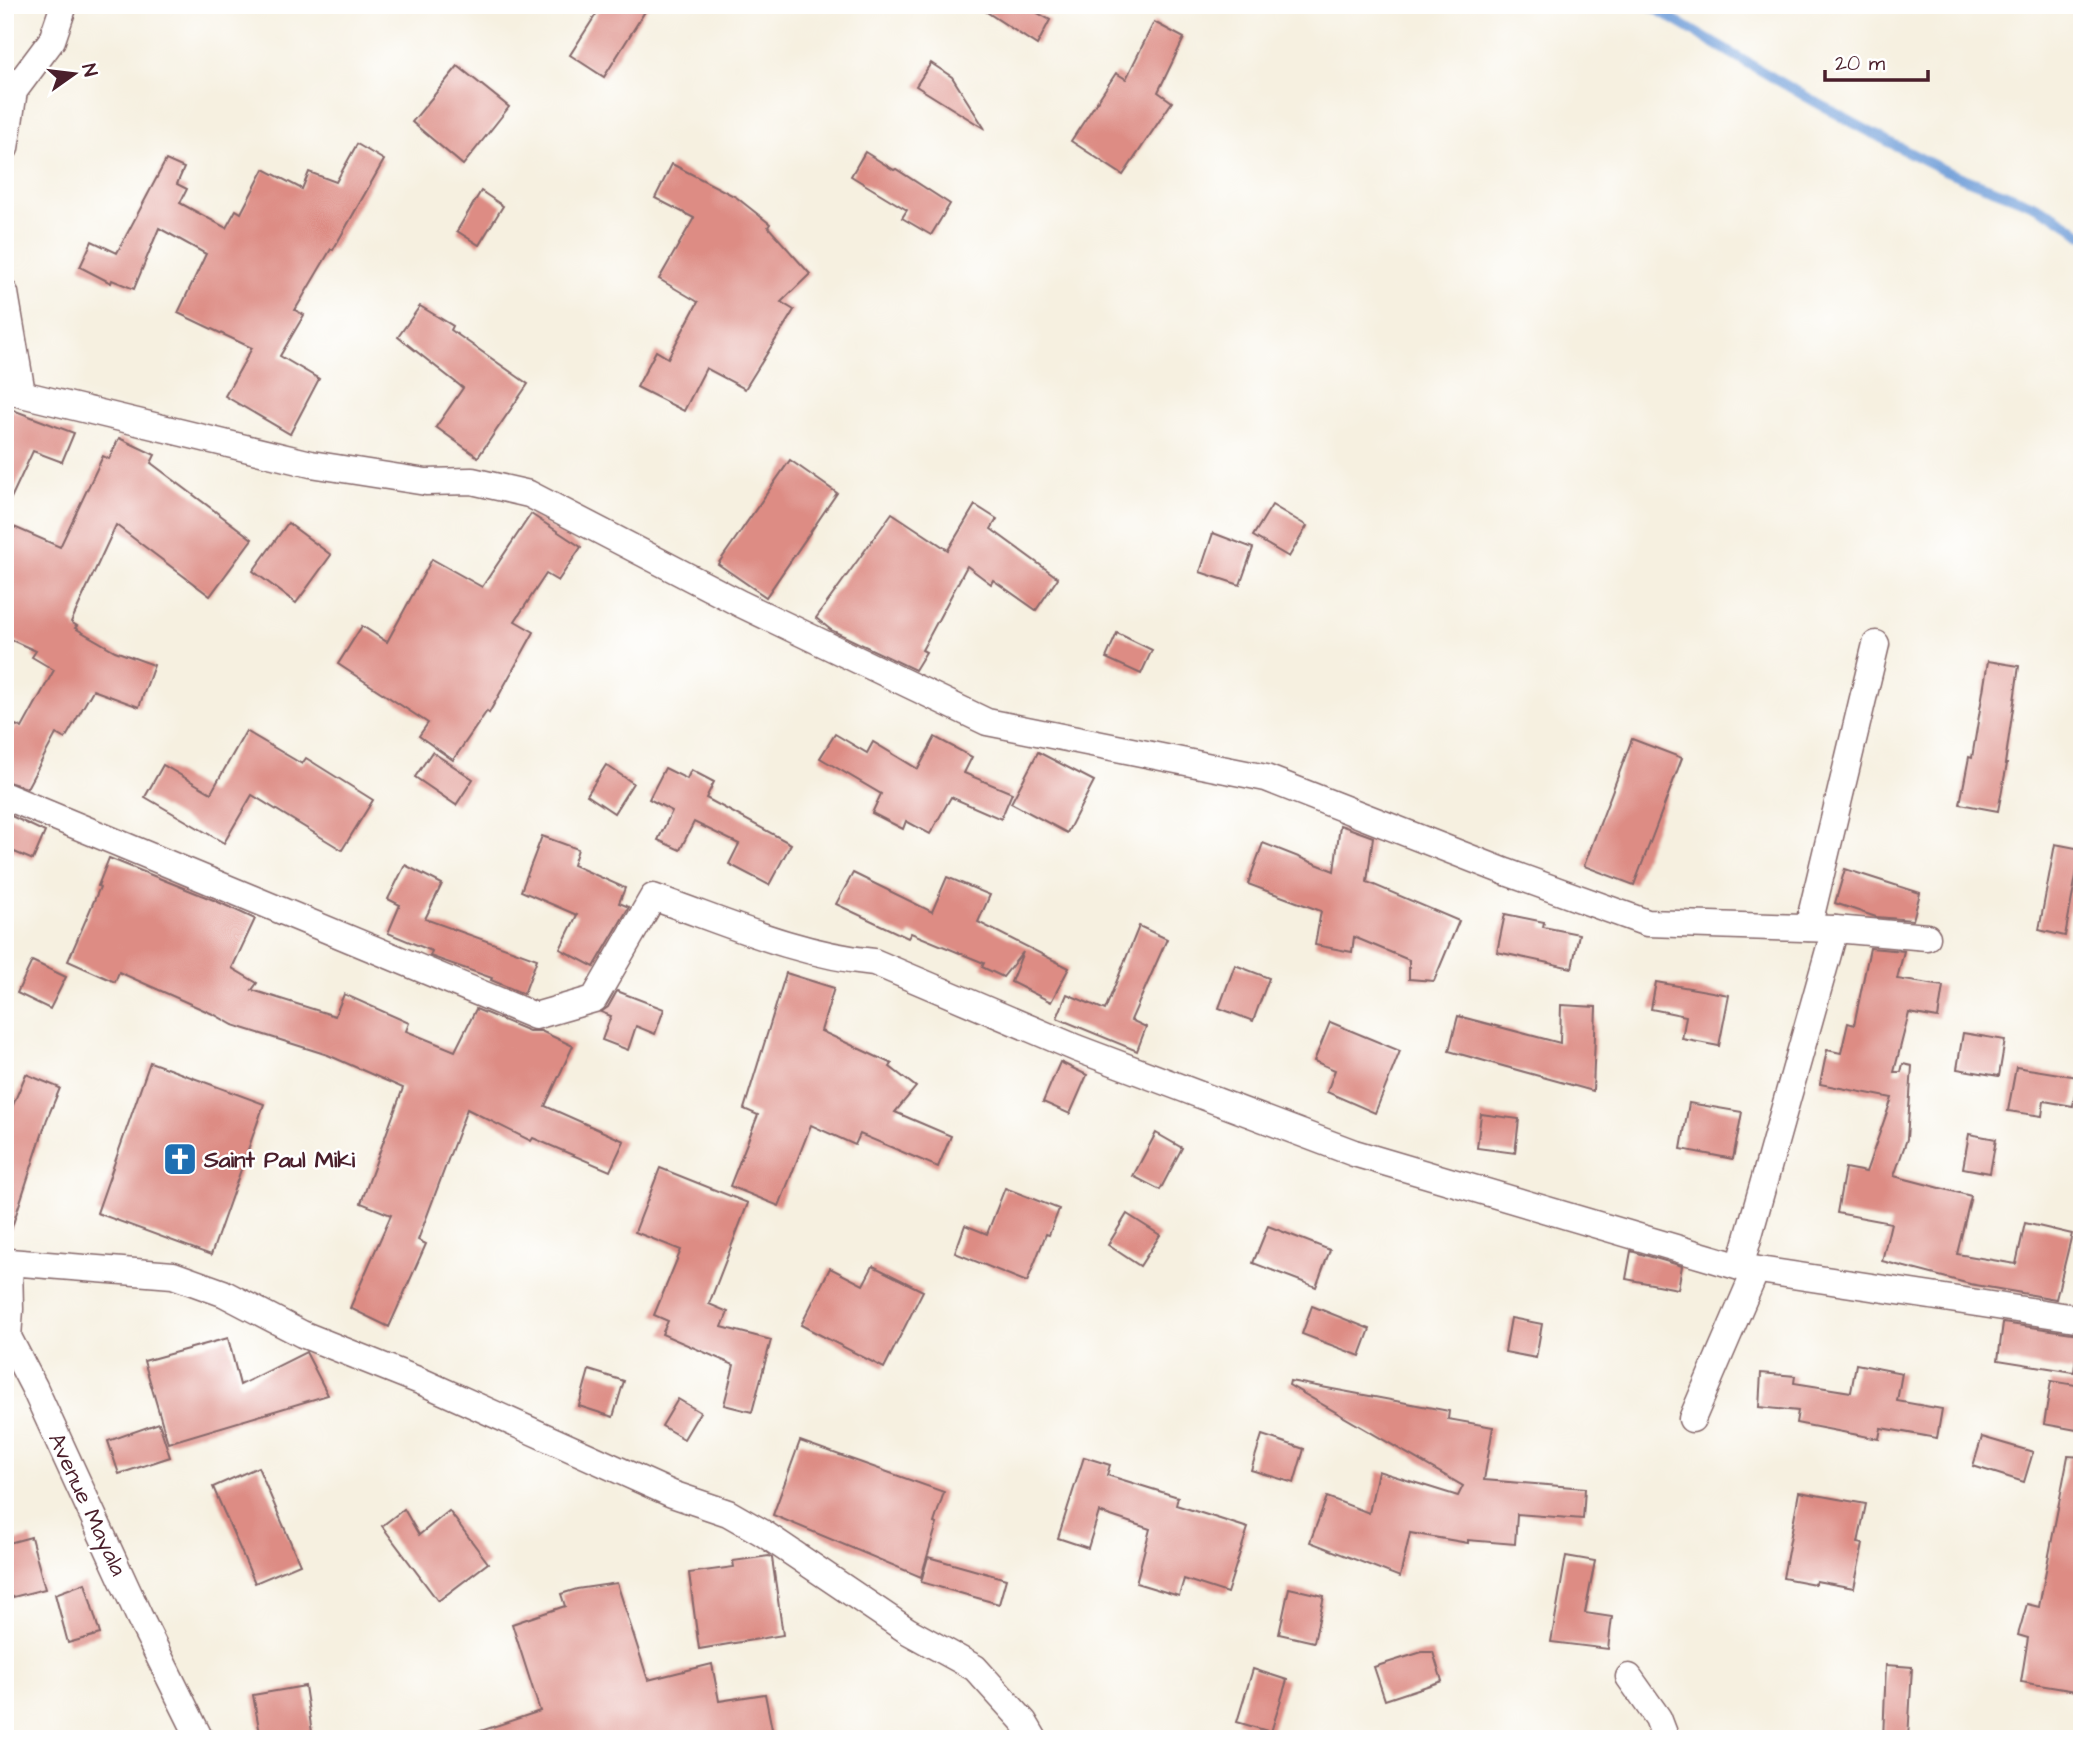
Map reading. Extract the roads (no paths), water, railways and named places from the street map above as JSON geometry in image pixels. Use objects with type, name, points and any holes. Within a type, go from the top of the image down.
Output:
[{"type":"street","points":[[5,148],[14,91],[52,40],[64,5]]},
{"type":"street","points":[[5,293],[14,392],[311,464],[426,482],[472,481],[529,494],[741,604],[987,722],[1266,778],[1506,873],[1647,923],[1835,929],[1927,937]]},
{"type":"street","points":[[1808,928],[1876,644]]},
{"type":"street","points":[[5,796],[535,1016],[594,999],[653,897],[788,944],[846,959],[874,962],[1076,1048],[1354,1153],[1748,1269],[2082,1320]]},
{"type":"street","points":[[1692,1419],[1748,1269],[1835,929]]},
{"type":"street","name":"Avenue Mayala","points":[[200,1739],[8,1337],[9,1262],[173,1275],[223,1293],[302,1334],[425,1383],[672,1494],[728,1513],[763,1533],[908,1631],[975,1668],[1024,1722],[1034,1739]]},
{"type":"street","points":[[1629,1677],[1658,1718],[1666,1739]]},
{"type":"waterway","points":[[1649,5],[1864,129],[1938,167],[2031,204],[2082,235]]},
{"type":"place","name":"Saint Paul Miki","points":[[180,1159]]}]
